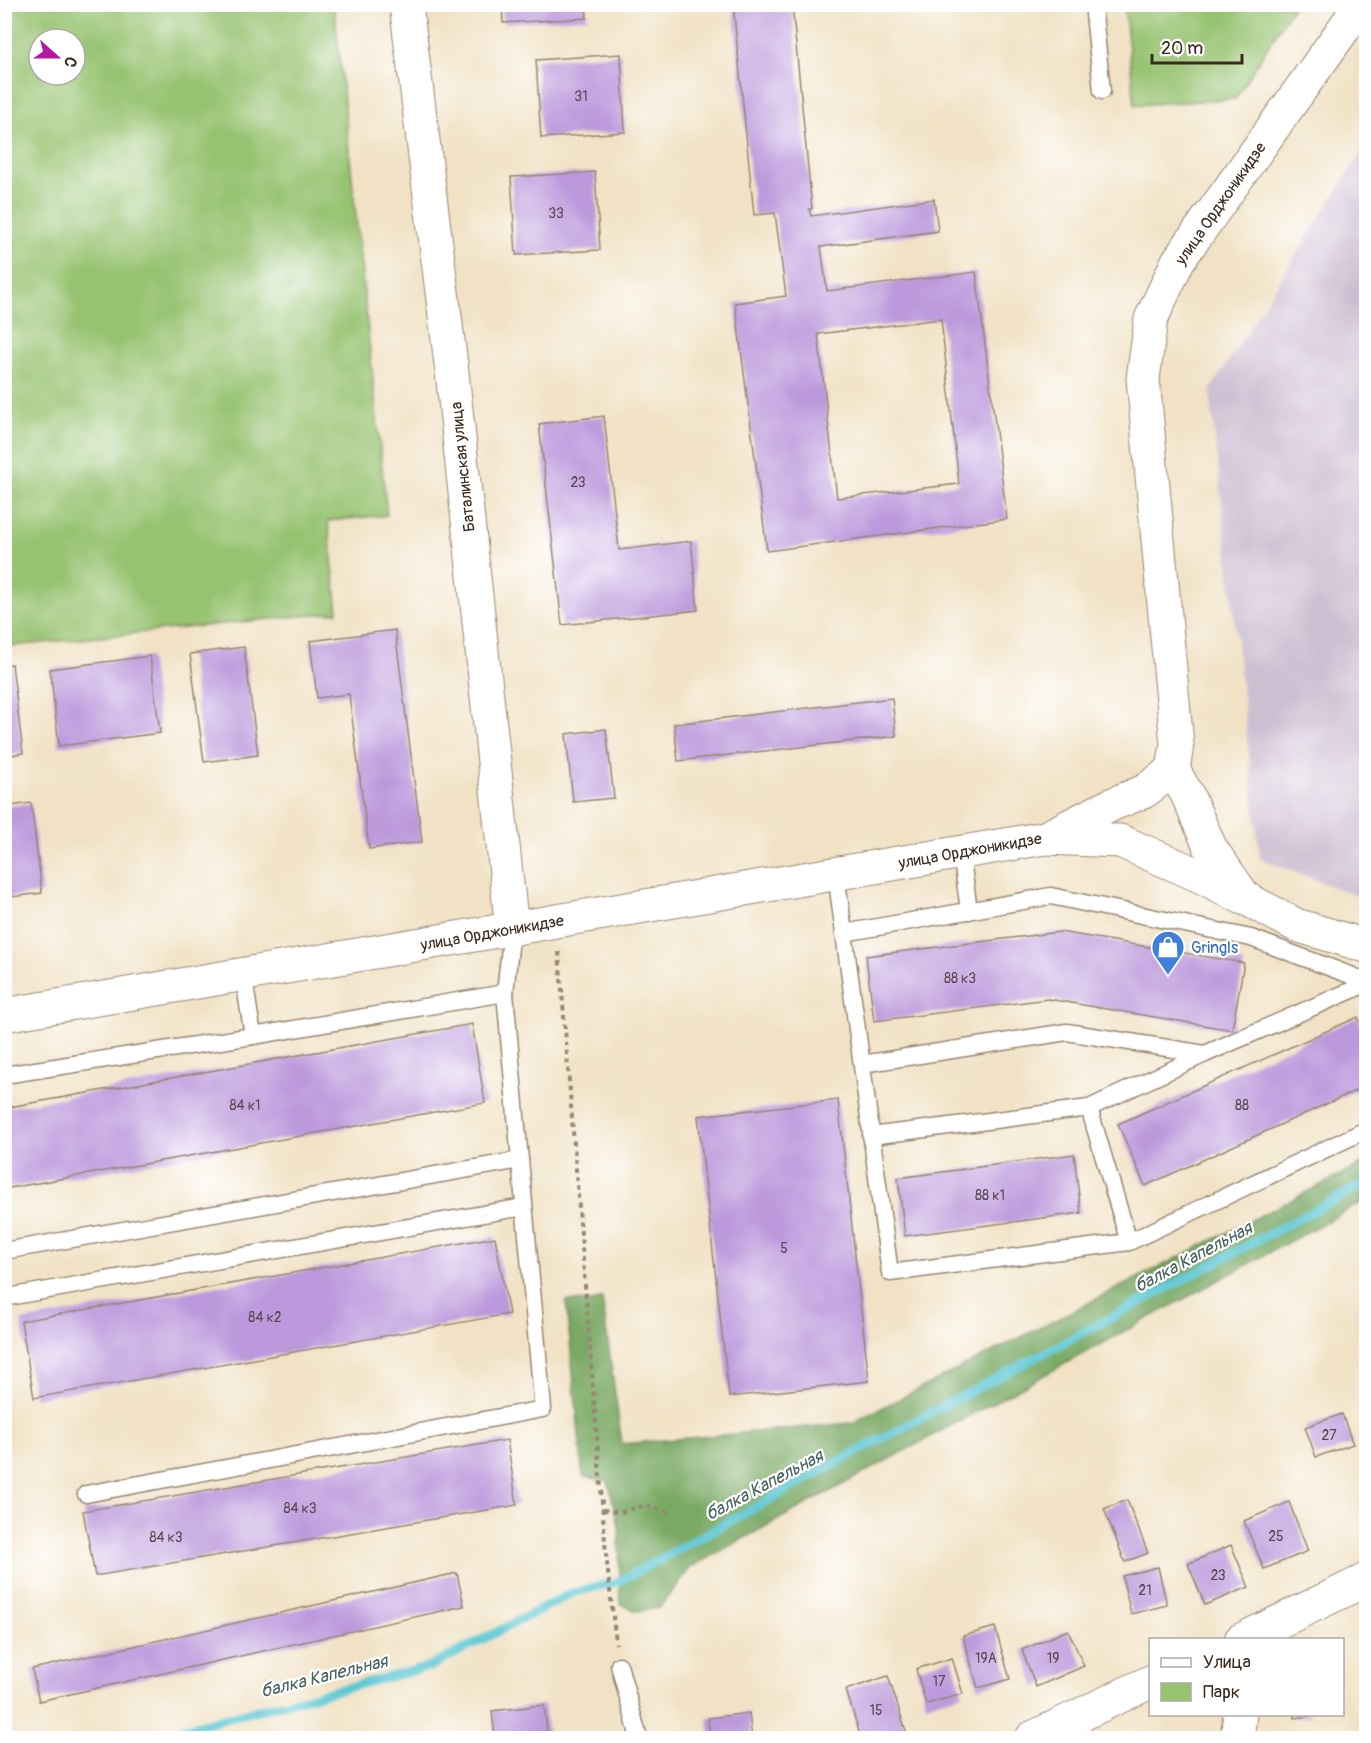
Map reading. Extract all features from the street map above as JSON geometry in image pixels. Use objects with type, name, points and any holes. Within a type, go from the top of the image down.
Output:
[{"type":"main road","name":"Баталинская улица","points":[[406,4],[452,372],[512,929]]},
{"type":"main road","name":"улица Орджоникидзе","points":[[4,1015],[1045,838],[1113,804],[1145,791],[1173,770],[1177,744],[1143,379],[1151,319],[1178,261],[1358,16]]},
{"type":"main road","points":[[1173,770],[1187,794],[1211,849],[1245,898]]},
{"type":"main road","points":[[1045,838],[1120,841],[1198,875],[1296,925],[1366,946]]},
{"type":"main road","points":[[1246,1638],[1366,1580]]},
{"type":"main road","points":[[1032,1738],[1149,1682]]},
{"type":"main road","points":[[1237,1738],[1240,1716]]},
{"type":"lane","points":[[1093,4],[1102,91]]},
{"type":"lane","points":[[961,852],[969,911]]},
{"type":"lane","points":[[836,873],[890,1273],[1129,1242],[1366,1130]]},
{"type":"lane","points":[[844,933],[1051,896],[1251,938],[1366,983]]},
{"type":"lane","points":[[86,1494],[543,1409],[505,993],[512,929]]},
{"type":"lane","points":[[243,973],[253,1036]]},
{"type":"lane","points":[[871,1136],[1089,1108],[1366,983]]},
{"type":"lane","points":[[4,1075],[505,993]]},
{"type":"lane","points":[[862,1064],[1067,1032],[1205,1054]]},
{"type":"lane","points":[[1089,1108],[1129,1242]]},
{"type":"lane","points":[[4,1251],[520,1160]]},
{"type":"lane","points":[[8,1297],[524,1207]]},
{"type":"lane","points":[[619,1665],[639,1738]]},
{"type":"path","points":[[554,921],[559,951],[612,1619]]},
{"type":"path","points":[[603,1510],[621,1512],[646,1505],[669,1512]]},
{"type":"shaded area","points":[[1366,145],[1366,899],[1260,859],[1210,390]]},
{"type":"green space","points":[[1124,4],[1294,5],[1235,99],[1135,105]]},
{"type":"green space","points":[[4,5],[334,5],[387,515],[328,521],[338,612],[5,647]]},
{"type":"green space","points":[[1366,1162],[1366,1200],[691,1567],[659,1608],[637,1611],[620,1604],[619,1526],[608,1481],[583,1476],[566,1301],[593,1302],[602,1298],[622,1444],[852,1423]]},
{"type":"building","points":[[502,4],[586,4],[587,18],[503,23]]},
{"type":"building","points":[[733,4],[792,4],[811,216],[934,199],[938,231],[821,247],[827,291],[976,272],[1007,519],[767,551],[735,303],[786,296],[775,213],[754,215]],"holes":[[[941,319],[959,484],[837,498],[818,334]]]},
{"type":"building","points":[[621,54],[625,132],[541,138],[536,60]]},
{"type":"building","points":[[595,172],[600,250],[516,255],[511,177]]},
{"type":"building","points":[[604,416],[619,550],[691,541],[698,610],[562,625],[539,424]]},
{"type":"building","points":[[395,630],[422,842],[369,849],[349,694],[317,698],[310,641]]},
{"type":"building","points":[[244,647],[258,755],[204,762],[190,654]]},
{"type":"building","points":[[150,656],[160,733],[59,746],[50,669]]},
{"type":"building","points":[[12,664],[23,753],[4,756],[4,665]]},
{"type":"building","points":[[892,698],[896,736],[678,761],[674,724]]},
{"type":"building","points":[[606,729],[614,798],[573,802],[566,734]]},
{"type":"building","points":[[31,803],[42,893],[4,898],[4,807]]},
{"type":"building","points":[[1060,932],[1244,963],[1232,1030],[1048,999],[874,1021],[866,956]]},
{"type":"building","points":[[1358,1017],[1366,1037],[1366,1086],[1145,1186],[1118,1124]]},
{"type":"building","points":[[472,1024],[485,1103],[4,1189],[4,1108]]},
{"type":"building","points":[[838,1100],[869,1381],[729,1397],[698,1116]]},
{"type":"building","points":[[1074,1154],[1081,1213],[905,1236],[898,1178]]},
{"type":"building","points":[[495,1237],[509,1314],[34,1398],[21,1321]]},
{"type":"building","points":[[1342,1414],[1353,1444],[1316,1457],[1305,1427]]},
{"type":"building","points":[[507,1440],[517,1505],[95,1576],[83,1511]]},
{"type":"building","points":[[1127,1500],[1148,1553],[1125,1562],[1104,1509]]},
{"type":"building","points":[[1289,1502],[1308,1551],[1264,1569],[1244,1521]]},
{"type":"building","points":[[1231,1545],[1249,1587],[1205,1605],[1188,1564]]},
{"type":"building","points":[[1158,1567],[1167,1605],[1131,1614],[1122,1576]]},
{"type":"building","points":[[457,1573],[464,1606],[39,1701],[32,1669]]},
{"type":"building","points":[[995,1627],[1010,1679],[978,1688],[963,1636]]},
{"type":"building","points":[[1068,1630],[1084,1666],[1036,1687],[1022,1650]]},
{"type":"building","points":[[952,1658],[963,1694],[926,1704],[916,1669]]},
{"type":"building","points":[[888,1676],[906,1731],[882,1738],[861,1738],[846,1690]]},
{"type":"building","points":[[544,1705],[548,1738],[495,1738],[492,1711]]},
{"type":"building","points":[[749,1713],[752,1738],[710,1738],[708,1718]]},
{"type":"building","points":[[1289,1735],[1322,1737],[1322,1738],[1288,1738]]},
{"type":"waterway","name":"балка Капельная","points":[[146,1738],[429,1667],[572,1593],[620,1581],[864,1448],[1366,1183]]},
{"type":"place","name":"Gringls","points":[[1168,976]]}]
